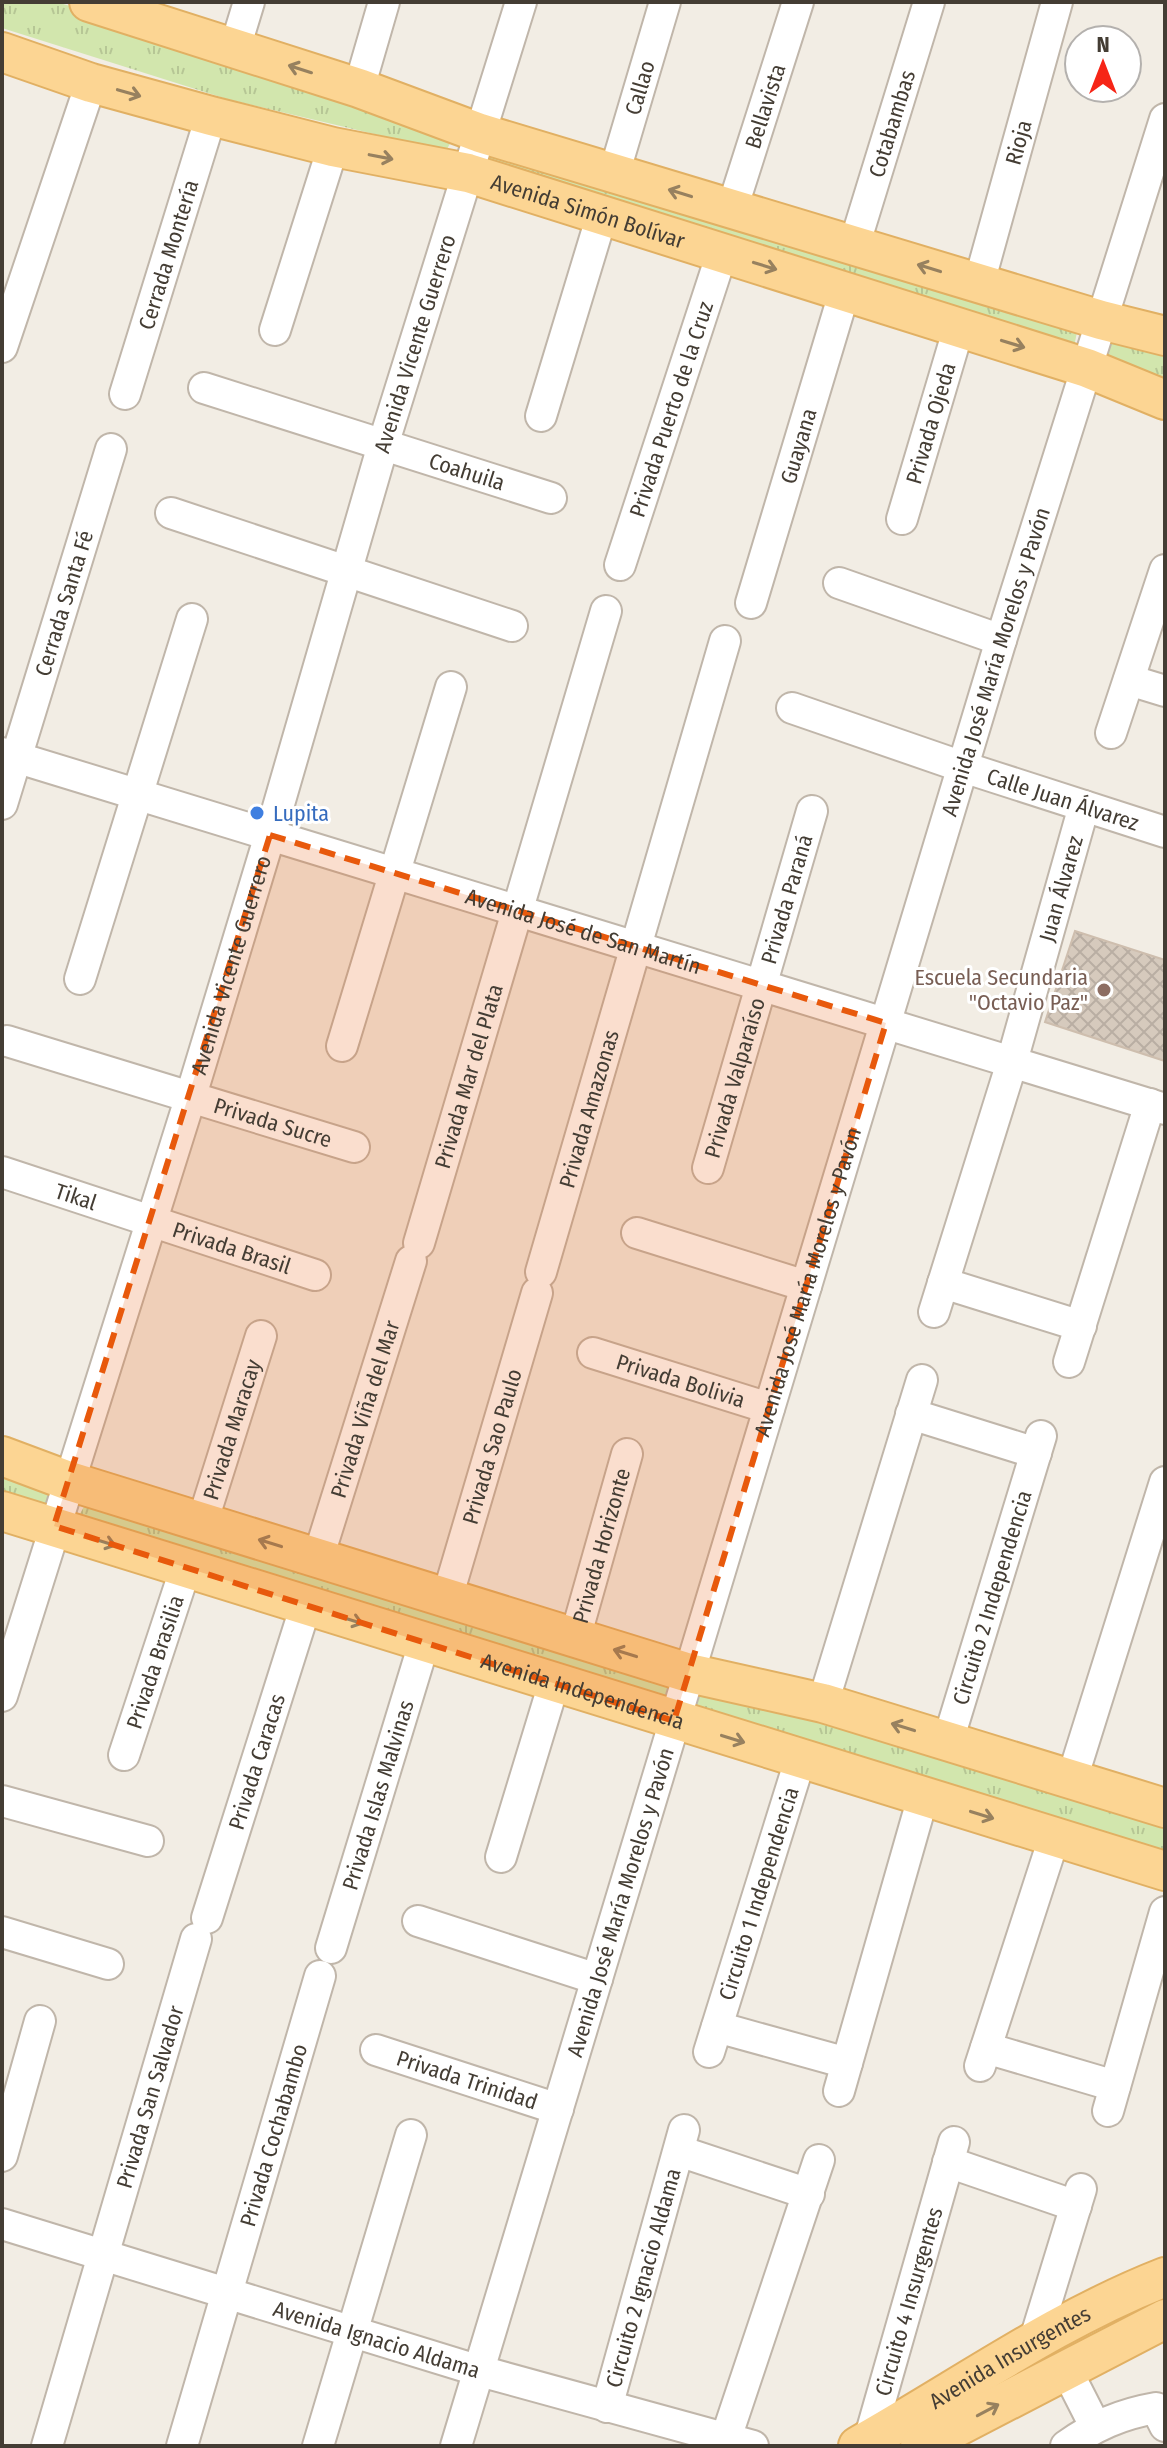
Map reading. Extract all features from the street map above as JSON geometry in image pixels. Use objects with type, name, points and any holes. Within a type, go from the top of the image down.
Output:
[{"type":"main road","name":"Avenida Simón Bolívar","points":[[104,4],[359,88],[480,133],[1101,320],[1165,336]]},
{"type":"main road","name":"Avenida Simón Bolívar","points":[[2,52],[91,83],[211,116],[333,147],[468,173],[1087,368],[1165,400]]},
{"type":"main road","points":[[2,1456],[69,1481],[689,1673],[823,1703],[1165,1808]]},
{"type":"main road","name":"Avenida Independencia","points":[[2,1511],[1165,1871]]},
{"type":"main road","name":"Avenida Insurgentes","points":[[864,2443],[1035,2339],[1130,2291],[1165,2277]]},
{"type":"main road","name":"Avenida Insurgentes","points":[[920,2446],[1165,2319]]},
{"type":"street","points":[[235,48],[249,2]]},
{"type":"street","points":[[359,88],[384,2]]},
{"type":"street","name":"Avenida Vicente Guerrero","points":[[2,1696],[190,1099],[383,445],[521,2]]},
{"type":"street","name":"Callao","points":[[614,174],[665,2]]},
{"type":"street","name":"Bellavista","points":[[732,209],[798,2]]},
{"type":"street","name":"Cotabambas","points":[[854,246],[929,2]]},
{"type":"street","name":"Rioja","points":[[979,283],[1057,2]]},
{"type":"street","points":[[2,347],[91,83]]},
{"type":"street","name":"Cerrada Montería","points":[[125,394],[211,116]]},
{"type":"street","name":"Avenida José María Morelos y Pavón","points":[[456,2446],[1001,640],[1165,119]]},
{"type":"street","points":[[275,330],[333,147]]},
{"type":"street","points":[[541,416],[602,215]]},
{"type":"street","name":"Privada Puerto de la Cruz","points":[[620,565],[722,253]]},
{"type":"street","name":"Guayana","points":[[751,603],[845,290]]},
{"type":"street","name":"Privada Ojeda","points":[[902,519],[959,327]]},
{"type":"street","name":"Coahuila","points":[[204,388],[551,498]]},
{"type":"street","name":"Cerrada Santa Fé","points":[[2,804],[9,755],[111,449]]},
{"type":"street","points":[[171,513],[512,626]]},
{"type":"street","points":[[1111,733],[1165,570]]},
{"type":"street","points":[[839,583],[1001,640]]},
{"type":"street","name":"Privada Mar del Plata","points":[[415,1252],[606,611]]},
{"type":"street","points":[[80,979],[192,619]]},
{"type":"street","name":"Privada Amazonas","points":[[539,1283],[725,641]]},
{"type":"street","points":[[1129,680],[1165,691]]},
{"type":"street","points":[[342,1046],[451,687]]},
{"type":"street","name":"Calle Juan Álvarez","points":[[792,708],[1165,832]]},
{"type":"street","name":"Avenida José de San Martín","points":[[9,755],[1157,1107]]},
{"type":"street","name":"Juan Álvarez","points":[[934,1312],[1012,1062],[1084,806]]},
{"type":"street","name":"Privada Paraná","points":[[761,985],[812,811]]},
{"type":"street","name":"Privada Valparaíso","points":[[708,1168],[761,985]]},
{"type":"street","name":"Privada Sucre","points":[[7,1041],[354,1147]]},
{"type":"street","points":[[1069,1362],[1157,1107]]},
{"type":"street","name":"Tikal","points":[[2,1172],[149,1222]]},
{"type":"street","name":"Privada Brasil","points":[[149,1222],[315,1275]]},
{"type":"street","points":[[637,1233],[806,1286]]},
{"type":"street","name":"Privada Viña del Mar","points":[[318,1558],[415,1252]]},
{"type":"street","name":"Privada Sao Paulo","points":[[447,1598],[539,1283]]},
{"type":"street","points":[[943,1283],[1081,1326]]},
{"type":"street","name":"Privada Maracay","points":[[202,1523],[261,1336]]},
{"type":"street","name":"Privada Bolivia","points":[[593,1353],[769,1408]]},
{"type":"street","points":[[823,1703],[922,1380]]},
{"type":"street","name":"Circuito 2 Independencia","points":[[911,1414],[1038,1444],[948,1741]]},
{"type":"street","name":"Privada Horizonte","points":[[575,1638],[627,1454]]},
{"type":"street","points":[[1072,1779],[1164,1489]]},
{"type":"street","name":"Privada Brasilia","points":[[124,1755],[186,1567]]},
{"type":"street","name":"Privada Caracas","points":[[202,1928],[306,1605]]},
{"type":"street","name":"Privada Islas Malvinas","points":[[331,1948],[424,1643]]},
{"type":"street","points":[[501,1857],[554,1683]]},
{"type":"street","name":"Circuito 1 Independencia","points":[[800,1760],[713,2039],[843,2077],[923,1797]]},
{"type":"street","points":[[2,1801],[148,1841]]},
{"type":"street","points":[[1054,1838],[983,2057],[1111,2098],[1165,1912]]},
{"type":"street","points":[[418,1921],[597,1979]]},
{"type":"street","name":"Privada San Salvador","points":[[47,2446],[202,1928]]},
{"type":"street","points":[[2,1932],[108,1964]]},
{"type":"street","name":"Privada Cochabambo","points":[[182,2446],[320,1976]]},
{"type":"street","points":[[2,2156],[40,2021]]},
{"type":"street","name":"Privada Trinidad","points":[[376,2050],[558,2109]]},
{"type":"street","points":[[318,2446],[411,2135]]},
{"type":"street","name":"Circuito 2 Ignacio Aldama","points":[[607,2407],[681,2140],[809,2194]]},
{"type":"street","name":"Circuito 4 Insurgentes","points":[[864,2443],[951,2152],[1078,2197],[1035,2339]]},
{"type":"street","points":[[739,2442],[819,2160]]},
{"type":"street","name":"Avenida Ignacio Aldama","points":[[2,2224],[480,2371],[739,2442]]},
{"type":"street","points":[[1066,2369],[1095,2426]]},
{"type":"street","points":[[1066,2446],[1095,2426],[1135,2411],[1156,2408],[1165,2426]]},
{"type":"highlighted area","points":[[270,835],[886,1023],[674,1721],[54,1526]]},
{"type":"green space","points":[[2,2],[57,2],[348,94],[453,138],[446,151],[227,99],[2,28]]},
{"type":"green space","points":[[484,145],[1079,322],[1073,352],[483,160]]},
{"type":"green space","points":[[1110,333],[1165,348],[1165,384],[1101,358]]},
{"type":"green space","points":[[2,1472],[48,1493],[46,1504],[2,1494]]},
{"type":"green space","points":[[86,1503],[675,1679],[665,1703],[76,1521]]},
{"type":"green space","points":[[697,1686],[1165,1820],[1165,1855],[688,1711]]},
{"type":"building","name":"Escuela Secundaria \"Octavio Paz\"","points":[[1075,931],[1165,960],[1165,1061],[1045,1022]]},
{"type":"place","name":"Lupita","points":[[257,813]]},
{"type":"place","name":"Escuela Secundaria \"Octavio Paz\"","points":[[1104,990]]}]
